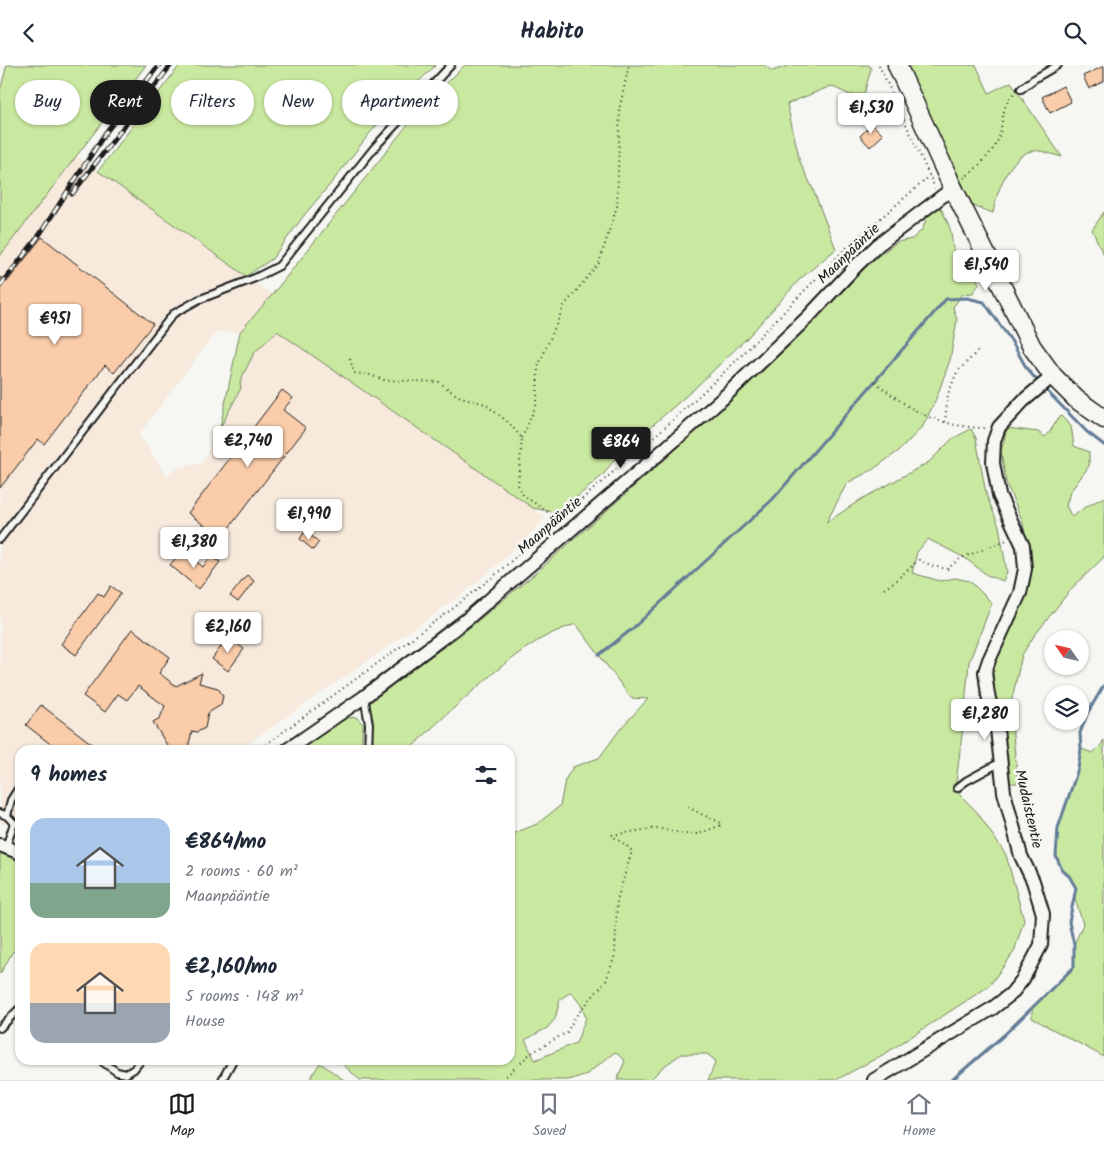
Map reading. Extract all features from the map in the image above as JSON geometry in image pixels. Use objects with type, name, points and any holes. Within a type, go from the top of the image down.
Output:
[{"type":"street","points":[[897,65],[946,193],[1032,347],[1053,375],[1076,399],[1104,419]]},
{"type":"street","name":"Maanpääntie","points":[[293,745],[364,697],[466,620],[722,399],[808,317],[858,263],[946,193]]},
{"type":"street","name":"Mudaistentie","points":[[874,1080],[993,1009],[1011,994],[1023,979],[1041,945],[1044,914],[1033,881],[1021,855],[1004,792],[997,729],[988,695],[985,673],[989,660],[1020,593],[1025,569],[1023,546],[999,495],[993,463],[994,441],[1000,427],[1023,401],[1053,375]]},
{"type":"street","points":[[3,846],[15,851]]},
{"type":"lane","points":[[0,539],[173,314],[198,300],[255,279],[279,266],[375,147],[451,65]]},
{"type":"lane","points":[[1021,89],[1058,65]]},
{"type":"lane","points":[[364,697],[369,724],[368,745]]},
{"type":"lane","points":[[957,788],[1001,762]]},
{"type":"lane","points":[[8,816],[11,800],[15,794]]},
{"type":"lane","points":[[0,813],[8,816],[15,822]]},
{"type":"lane","points":[[3,846],[15,827]]},
{"type":"lane","points":[[0,1028],[15,1013]]},
{"type":"lane","points":[[107,1065],[117,1072],[126,1074],[137,1065]]},
{"type":"lane","points":[[222,1080],[230,1065]]},
{"type":"path","points":[[558,519],[523,495],[518,485],[522,438],[537,403],[538,367],[564,305],[599,263],[617,206],[620,106],[629,65]]},
{"type":"path","points":[[879,65],[930,176],[946,193],[982,163],[998,141],[1001,120],[1008,98],[1021,89]]},
{"type":"path","points":[[265,745],[452,611],[495,575],[673,420],[733,364],[847,247],[930,176]]},
{"type":"path","points":[[945,421],[948,394],[957,373],[978,351]]},
{"type":"path","points":[[350,359],[354,373],[370,375],[384,380],[439,382],[458,396],[485,404],[509,423],[522,438]]},
{"type":"path","points":[[875,382],[914,410],[962,426],[1000,427]]},
{"type":"path","points":[[884,589],[919,560],[946,569],[961,559],[1007,541],[1010,521]]},
{"type":"path","points":[[503,1080],[530,1054],[567,1032],[575,1017],[606,981],[615,955],[617,900],[632,851],[612,835],[656,828],[685,834],[698,834],[724,824],[688,807]]},
{"type":"shaded area","points":[[76,156],[272,295],[240,332],[216,332],[139,434],[167,477],[174,469],[202,463],[241,389],[240,381],[254,353],[277,331],[546,517],[479,581],[246,745],[15,745],[15,827],[0,822],[0,256]]},
{"type":"green space","points":[[7,65],[146,65],[135,80],[90,80],[90,125],[100,125],[0,256],[0,91]]},
{"type":"green space","points":[[180,65],[436,65],[420,80],[342,80],[342,125],[377,125],[305,214],[272,259],[246,276],[98,171],[134,125],[161,125],[161,90]]},
{"type":"green space","points":[[465,65],[764,65],[772,71],[791,65],[869,65],[871,69],[864,94],[850,95],[831,86],[787,104],[800,162],[812,187],[836,249],[800,279],[748,337],[693,390],[618,455],[603,475],[558,513],[533,508],[277,331],[254,353],[240,381],[241,388],[220,428],[240,332],[272,295],[407,125],[458,125],[458,80],[450,80]]},
{"type":"green space","points":[[905,65],[976,65],[989,93],[1011,82],[1062,157],[1038,151],[1031,151],[1023,155],[1016,160],[1005,177],[997,196],[993,213],[973,206]]},
{"type":"green space","points":[[941,208],[951,232],[954,250],[961,257],[968,260],[979,284],[973,293],[963,294],[953,307],[957,320],[950,360],[936,399],[923,426],[900,450],[872,470],[847,483],[826,523],[860,500],[929,462],[952,439],[971,429],[976,438],[986,494],[999,526],[1007,572],[1003,581],[987,575],[965,558],[928,539],[917,552],[912,573],[940,581],[955,578],[970,581],[992,603],[969,662],[955,790],[977,812],[1006,855],[1024,920],[1014,952],[989,986],[886,1053],[836,1080],[708,1080],[716,1061],[707,1054],[681,1054],[663,1067],[650,1080],[617,1080],[625,1061],[615,1052],[587,1074],[569,1080],[360,1080],[344,1065],[515,1065],[515,833],[537,824],[560,806],[565,780],[573,767],[599,758],[621,728],[648,699],[631,698],[576,624],[545,637],[517,655],[490,676],[414,745],[373,745],[370,703],[378,694],[459,636],[531,577],[663,461],[798,337],[872,261],[897,242],[912,239],[922,230],[929,212]],"holes":[[[571,992],[581,1005],[586,1018],[576,1043],[535,1060],[525,1040],[547,1028],[555,1019],[560,999]]]},
{"type":"green space","points":[[1104,212],[1104,255],[1092,230]]},
{"type":"green space","points":[[1061,416],[1071,426],[1074,446],[1089,452],[1089,466],[1070,492],[1066,506],[1072,517],[1104,497],[1104,557],[1072,588],[1034,636],[1022,655],[1010,707],[1018,783],[1009,783],[997,717],[992,662],[1029,551],[1022,520],[1006,483],[1001,452],[1007,428],[1038,432],[1045,437]]},
{"type":"green space","points":[[356,717],[363,724],[361,745],[304,745],[341,719]]},
{"type":"green space","points":[[1104,740],[1104,1057],[1032,1018],[1032,1008],[1074,967],[1074,945],[1083,924],[1075,899],[1076,888],[1069,876],[1062,870],[1056,856],[1058,828],[1078,769],[1081,749],[1093,753]]},
{"type":"green space","points":[[0,851],[15,858],[15,950],[0,974]]},
{"type":"green space","points":[[319,1065],[323,1065],[344,1080],[309,1080]]},
{"type":"building","points":[[1104,66],[1104,81],[1089,89],[1083,76]]},
{"type":"building","points":[[1063,86],[1071,102],[1050,113],[1042,97]]},
{"type":"building","points":[[872,124],[883,135],[870,147],[860,136]]},
{"type":"building","points":[[42,237],[153,324],[114,373],[105,365],[44,444],[38,439],[0,488],[0,277],[7,282]]},
{"type":"building","points":[[282,390],[293,398],[283,410],[306,428],[221,538],[188,513]]},
{"type":"building","points":[[305,531],[319,542],[313,550],[300,539]]},
{"type":"building","points":[[182,550],[203,567],[211,556],[220,562],[199,589],[170,565]]},
{"type":"building","points":[[247,575],[254,581],[238,602],[230,596]]},
{"type":"building","points":[[111,586],[121,593],[76,655],[61,644],[98,593],[104,597]]},
{"type":"building","points":[[132,629],[170,657],[159,673],[176,686],[202,673],[199,683],[218,688],[223,696],[221,705],[208,713],[205,728],[197,732],[192,731],[189,745],[167,745],[153,722],[160,718],[165,706],[138,686],[127,700],[118,694],[105,712],[83,696]]},
{"type":"building","points":[[228,637],[244,649],[228,671],[212,659]]},
{"type":"building","points":[[41,705],[93,745],[52,745],[26,725]]},
{"type":"waterway","points":[[599,655],[632,629],[773,499],[946,299],[967,298],[984,302],[1012,342],[1027,369],[1040,384]]},
{"type":"waterway","points":[[1044,388],[1087,432],[1104,445]]},
{"type":"waterway","points":[[952,1080],[1004,1035],[1074,967],[1074,945],[1069,922],[1076,888],[1069,876],[1062,870],[1056,856],[1058,828],[1078,769],[1081,749],[1080,733],[1087,714],[1104,685]]},
{"type":"railway","points":[[0,286],[38,237],[106,132],[159,65]]},
{"type":"railway","points":[[72,194],[171,65]]}]
